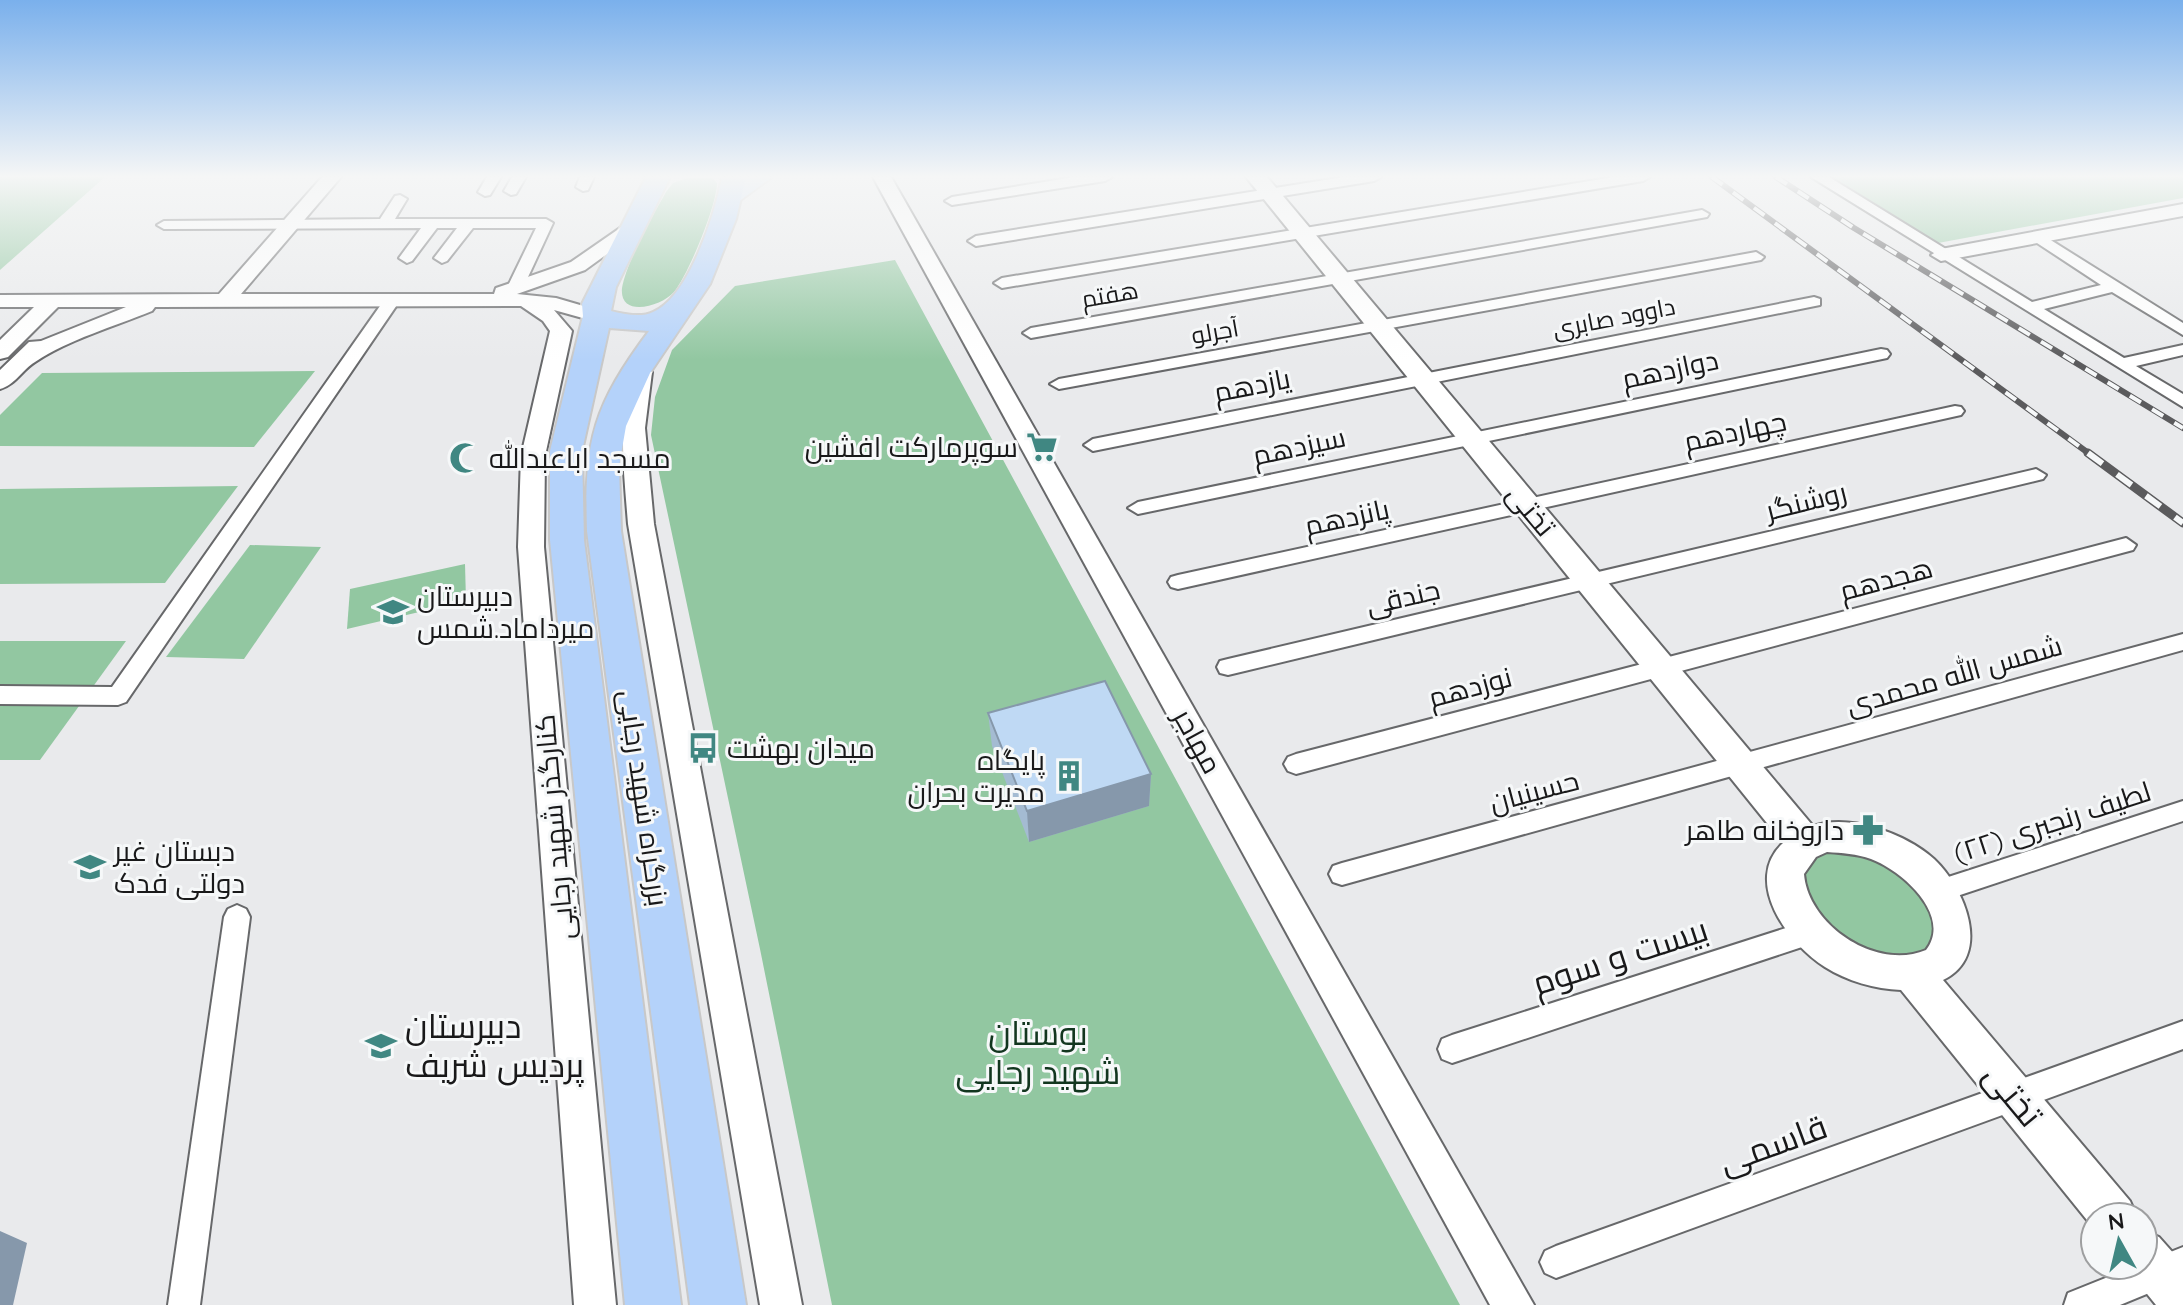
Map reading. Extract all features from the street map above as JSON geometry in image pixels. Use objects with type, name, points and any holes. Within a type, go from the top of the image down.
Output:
[{"type":"highway","points":[[581,340],[626,238]]},
{"type":"highway","points":[[581,340],[663,318],[680,310],[702,277],[715,238]]},
{"type":"highway","name":"بزرگراه شهید رجایی","points":[[680,310],[625,390],[604,447],[604,531],[718,1305]]},
{"type":"highway","points":[[581,340],[602,339],[620,329],[646,329],[649,353]]},
{"type":"highway","name":"بزرگراه شهید رجایی","points":[[581,340],[566,451],[567,540],[653,1305]]},
{"type":"main road","name":"تختی","points":[[1305,238],[1805,843]]},
{"type":"main road","points":[[1825,837],[1848,837],[1873,843],[1898,855],[1921,871],[1939,891],[1951,913],[1954,934],[1949,953],[1934,967],[1912,973],[1887,972],[1859,964],[1833,950],[1811,932],[1794,911],[1786,890],[1785,871],[1792,854],[1805,843],[1825,837]]},
{"type":"main road","name":"تختی","points":[[1912,973],[2101,1201]]},
{"type":"street","points":[[225,300],[279,238]]},
{"type":"street","points":[[407,258],[422,238]]},
{"type":"street","points":[[442,258],[457,238]]},
{"type":"street","points":[[520,295],[541,238]]},
{"type":"street","points":[[520,295],[578,266],[619,238]]},
{"type":"street","name":"مهاجر","points":[[916,238],[1513,1305]]},
{"type":"street","points":[[976,241],[992,238]]},
{"type":"street","points":[[1002,283],[1278,238]]},
{"type":"street","name":"هفتم","points":[[1031,333],[1566,238]]},
{"type":"street","points":[[1914,238],[2124,363],[2183,402]]},
{"type":"street","points":[[1941,255],[2031,238]]},
{"type":"street","points":[[2037,238],[2183,330]]},
{"type":"street","name":"آجرلو","points":[[1059,384],[1756,257]]},
{"type":"street","points":[[2032,307],[2114,287]]},
{"type":"street","points":[[520,295],[550,317],[561,331],[581,340]]},
{"type":"street","points":[[0,301],[467,300],[520,295],[556,304],[581,340]]},
{"type":"street","points":[[0,695],[118,696],[393,299]]},
{"type":"street","points":[[24,359],[60,340],[161,300]]},
{"type":"street","points":[[0,352],[52,301]]},
{"type":"street","points":[[0,382],[85,301]]},
{"type":"street","name":"داوود صابری","points":[[1423,380],[1814,302]]},
{"type":"street","name":"کنارگذر شهید رجایی","points":[[581,340],[544,396],[533,456],[531,547],[595,1305]]},
{"type":"street","points":[[2124,363],[2183,350]]},
{"type":"street","points":[[649,353],[634,397],[634,445],[641,524],[781,1305]]},
{"type":"street","name":"دوازدهم","points":[[1472,439],[1881,354]]},
{"type":"street","name":"یازدهم","points":[[1093,445],[1423,380]]},
{"type":"street","name":"چهاردهم","points":[[1527,506],[1955,411]]},
{"type":"street","name":"سیزدهم","points":[[1138,508],[1472,439]]},
{"type":"street","name":"روشنگر","points":[[1590,582],[2036,475]]},
{"type":"street","name":"پانزدهم","points":[[1178,582],[1527,506]]},
{"type":"street","name":"هجدهم","points":[[1660,667],[2126,545]]},
{"type":"street","name":"جندقی","points":[[1228,667],[1590,582]]},
{"type":"street","name":"شمس الله محمدی","points":[[1741,766],[2183,642]]},
{"type":"street","name":"نوزدهم","points":[[1296,764],[1660,667]]},
{"type":"street","name":"حسینیان","points":[[1342,874],[1741,766]]},
{"type":"street","name":"لطیف رنجبری (۲۲)","points":[[1939,891],[2183,811]]},
{"type":"street","points":[[184,1305],[237,917]]},
{"type":"street","name":"بیست و سوم","points":[[1452,1049],[1811,932]]},
{"type":"street","name":"قاسمی","points":[[1556,1262],[2183,1035]]},
{"type":"street","points":[[2080,1305],[2167,1272]]},
{"type":"green space","points":[[0,238],[36,238],[0,270]]},
{"type":"green space","points":[[701,238],[674,292],[660,302],[634,307],[623,298],[622,288],[641,239]]},
{"type":"green space","points":[[1930,238],[1966,238],[1938,243]]},
{"type":"green space","name":"بوستان شهید رجایی","points":[[895,260],[1460,1305],[832,1305],[651,435],[655,397],[672,350],[735,286]]},
{"type":"green space","points":[[315,371],[254,447],[0,446],[0,415],[42,373]]},
{"type":"green space","points":[[238,486],[165,583],[0,584],[0,489]]},
{"type":"green space","points":[[250,545],[321,547],[244,659],[166,657]]},
{"type":"green space","points":[[465,564],[466,601],[347,629],[350,589]]},
{"type":"green space","points":[[0,641],[126,641],[40,760],[0,760]]},
{"type":"green space","points":[[1829,848],[1871,851],[1929,892],[1938,945],[1907,962],[1858,953],[1803,902],[1802,866]]},
{"type":"building","name":"پایگاه مدیرت بحران","points":[[1105,681],[1151,774],[1027,811],[988,713]]},
{"type":"railway","points":[[1795,238],[2091,455]]},
{"type":"railway","points":[[1870,238],[2183,428]]},
{"type":"railway","points":[[2088,453],[2183,523]]},
{"type":"place","name":"سوپرمارکت افشین","points":[[1042,447]]},
{"type":"place","name":"مسجد اباعبدالله","points":[[465,458]]},
{"type":"place","name":"دبیرستان میرداماد.شمس","points":[[393,612]]},
{"type":"place","name":"میدان بهشت","points":[[703,748]]},
{"type":"place","name":"پایگاه مدیرت بحران","points":[[1069,776]]},
{"type":"place","name":"داروخانه طاهر","points":[[1868,830]]},
{"type":"place","name":"دبستان غیر دولتی فدک","points":[[90,867]]},
{"type":"place","name":"دبیرستان پردیس شریف","points":[[381,1046]]}]
